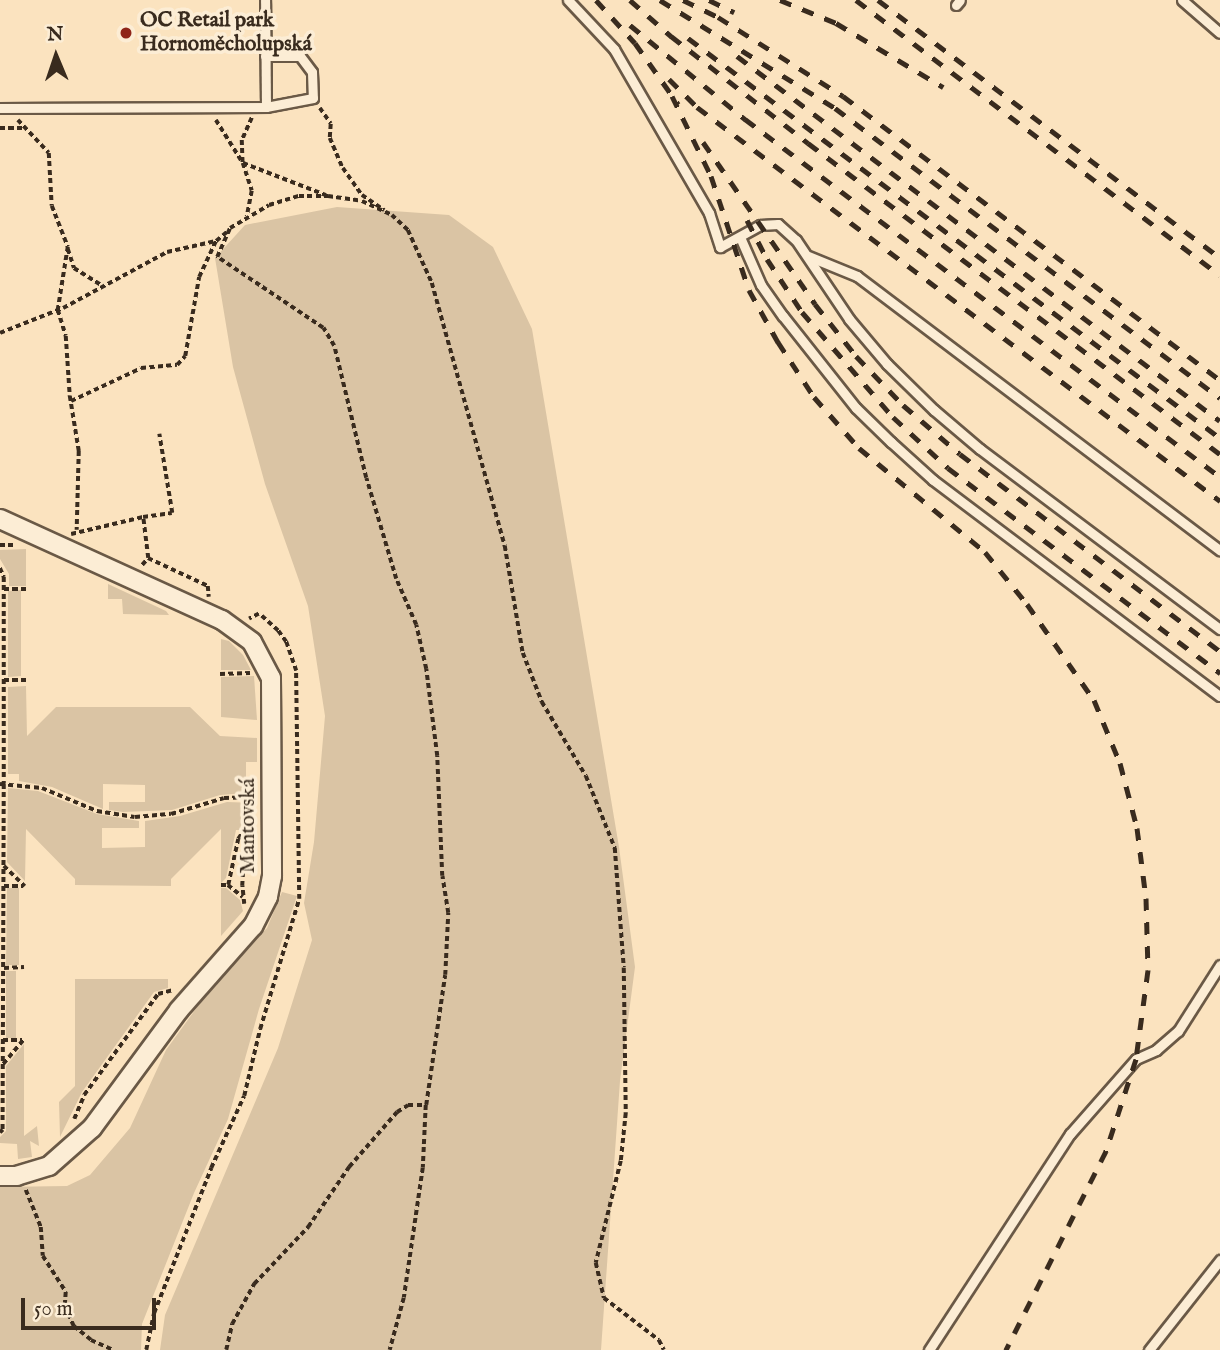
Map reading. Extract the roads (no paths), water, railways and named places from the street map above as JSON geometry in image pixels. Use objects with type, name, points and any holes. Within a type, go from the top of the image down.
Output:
[{"type":"street","name":"Mantovská","points":[[0,519],[243,632],[260,653],[271,678],[272,876],[261,914],[179,1010],[92,1128],[49,1166],[9,1176]]},
{"type":"lane","points":[[262,107],[265,0]]},
{"type":"lane","points":[[568,0],[614,49],[709,213],[720,247],[760,225],[778,224],[796,240],[849,319],[887,364],[934,410],[980,449],[1220,629]]},
{"type":"lane","points":[[1182,0],[1220,33]]},
{"type":"lane","points":[[4,108],[262,107],[313,98],[312,72],[300,56],[265,56]]},
{"type":"lane","points":[[740,237],[761,285],[783,316],[856,408],[891,443],[933,480],[1220,696]]},
{"type":"lane","points":[[806,255],[856,276],[1220,551]]},
{"type":"lane","points":[[929,1350],[1070,1134],[1136,1059],[1156,1050],[1178,1031],[1220,965]]},
{"type":"lane","points":[[1149,1350],[1220,1260]]},
{"type":"railway","points":[[596,0],[635,43],[678,104]]},
{"type":"railway","points":[[630,0],[671,36],[808,143],[1220,454]]},
{"type":"railway","points":[[660,0],[835,108],[1220,398]]},
{"type":"railway","points":[[683,0],[718,17],[843,96],[1220,380]]},
{"type":"railway","points":[[709,0],[734,12]]},
{"type":"railway","points":[[780,0],[836,23],[943,87]]},
{"type":"railway","points":[[856,0],[1220,275]]},
{"type":"railway","points":[[878,0],[1220,258]]},
{"type":"railway","points":[[630,25],[745,119],[1220,477]]},
{"type":"railway","points":[[688,38],[1220,438]]},
{"type":"railway","points":[[737,56],[1220,421]]},
{"type":"railway","points":[[669,79],[697,107],[1220,501]]},
{"type":"railway","points":[[672,96],[711,176],[749,290],[778,342],[814,397],[859,448],[985,552],[1027,604],[1094,700],[1120,763],[1137,828],[1146,898],[1148,970],[1136,1059],[1106,1151],[1006,1350]]},
{"type":"railway","points":[[703,142],[815,304],[856,356],[903,405],[960,454],[1220,651]]},
{"type":"railway","points":[[747,220],[767,259],[802,312],[893,417],[948,468],[1220,673]]},
{"type":"place","name":"OC Retail park Hornoměcholupská","points":[[126,33]]}]
